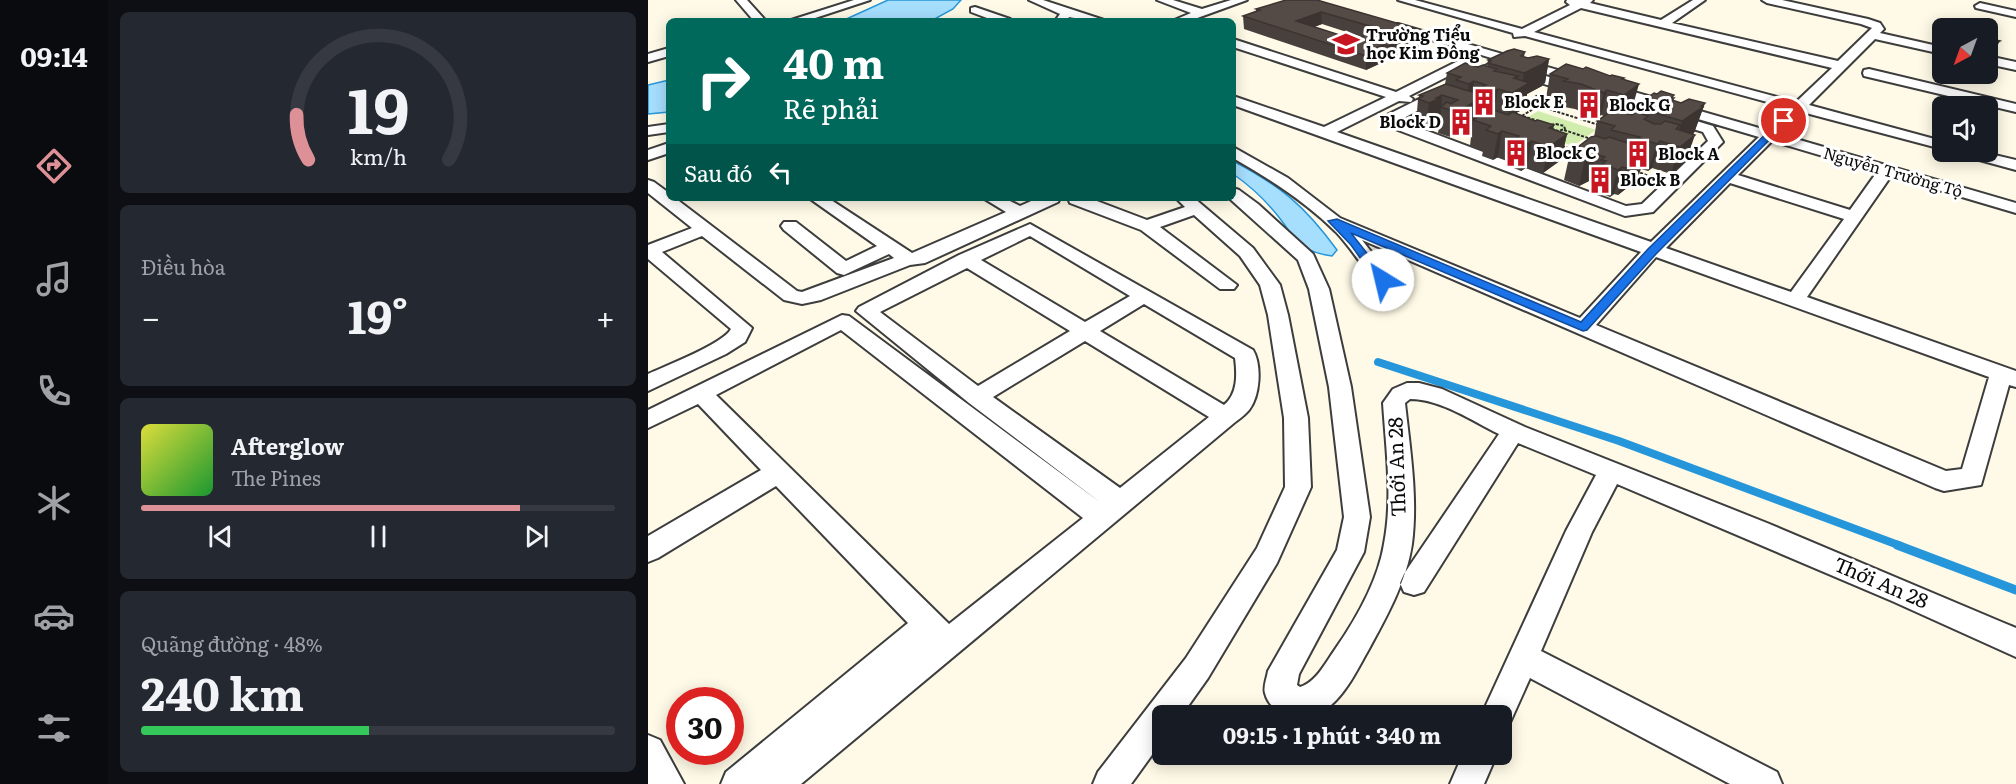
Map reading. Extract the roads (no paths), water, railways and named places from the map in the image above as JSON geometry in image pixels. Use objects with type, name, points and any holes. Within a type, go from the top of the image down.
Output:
[{"type":"street","points":[[741,0],[757,18]]},
{"type":"street","points":[[804,18],[865,0]]},
{"type":"street","points":[[1034,0],[1063,17],[1080,14],[1092,18]]},
{"type":"street","points":[[1162,0],[1202,13]]},
{"type":"street","points":[[1198,0],[1220,7]]},
{"type":"street","points":[[1187,18],[1242,0]]},
{"type":"street","points":[[1404,0],[1804,101],[1932,130]]},
{"type":"street","points":[[1443,0],[1804,101],[1932,142]]},
{"type":"street","points":[[1564,0],[1584,2],[1662,24],[1841,66]]},
{"type":"street","points":[[1662,24],[1700,0]]},
{"type":"street","points":[[1767,0],[1932,47]]},
{"type":"street","points":[[1326,132],[1584,2]]},
{"type":"street","points":[[1980,6],[2016,14]]},
{"type":"street","points":[[975,10],[998,18]]},
{"type":"street","name":"Nguyễn Trường Tộ","points":[[1383,23],[2016,208]]},
{"type":"street","points":[[1583,327],[1652,251],[1875,30]]},
{"type":"street","points":[[1236,44],[1419,104],[1490,68],[1512,70],[1708,129],[1716,142],[1647,208],[1625,211],[1395,124],[1392,118],[1419,104]]},
{"type":"street","points":[[648,58],[666,53]]},
{"type":"street","points":[[1998,62],[2016,66]]},
{"type":"street","points":[[1903,81],[1908,72],[1915,70],[1932,74]]},
{"type":"street","points":[[1869,73],[2016,108]]},
{"type":"street","points":[[1236,101],[2009,377],[1972,478],[1944,481],[1333,221]]},
{"type":"street","points":[[648,131],[666,128]]},
{"type":"street","points":[[1998,146],[2016,151]]},
{"type":"street","points":[[648,155],[666,149]]},
{"type":"street","points":[[1236,154],[1279,179],[1333,221],[1355,243],[1383,280]]},
{"type":"street","points":[[1998,160],[2016,165]]},
{"type":"street","points":[[1794,302],[1887,170]]},
{"type":"street","points":[[1727,177],[1854,217]]},
{"type":"street","points":[[648,185],[666,199]]},
{"type":"street","name":"Thới An 28","points":[[1236,197],[1306,258],[1319,289],[1340,387],[1357,517],[1350,552],[1284,671],[1280,691],[1291,701],[1307,703],[1323,694],[1336,677],[1382,592],[1397,548],[1401,501],[1394,403],[1398,396],[1407,391],[1443,398],[1513,432],[1972,622],[2016,643]]},
{"type":"street","points":[[668,201],[791,296],[802,298],[814,296],[908,259],[918,259],[1046,201]]},
{"type":"street","points":[[821,201],[908,259]]},
{"type":"street","points":[[997,201],[1021,213]]},
{"type":"street","points":[[1079,201],[1147,226],[1227,285]]},
{"type":"street","points":[[1110,784],[1197,668],[1267,555],[1298,487],[1296,418],[1278,315],[1270,285],[1247,252],[1190,203],[1147,226]]},
{"type":"street","points":[[790,226],[844,269],[890,247]]},
{"type":"street","points":[[648,383],[719,349],[738,337],[742,328],[648,251],[704,229]]},
{"type":"street","points":[[738,784],[939,633],[1111,510],[1240,405],[1248,378],[1245,355],[1030,230],[966,259],[866,311],[977,397],[1111,510]]},
{"type":"street","points":[[966,259],[1226,417]]},
{"type":"street","points":[[977,397],[1084,330],[1144,296]]},
{"type":"street","points":[[648,420],[842,321],[1111,510]]},
{"type":"street","points":[[700,393],[939,633]]},
{"type":"street","points":[[1414,583],[1513,432]]},
{"type":"street","points":[[1502,705],[1579,531],[1611,471]]},
{"type":"street","points":[[648,550],[779,472]]},
{"type":"street","points":[[774,784],[939,633]]},
{"type":"street","points":[[1523,658],[1765,784]]},
{"type":"street","points":[[648,752],[667,784]]},
{"type":"street","points":[[1467,784],[1475,765]]},
{"type":"water","points":[[888,0],[961,0],[953,9],[936,18],[849,18]]},
{"type":"water","points":[[666,81],[666,112],[648,114],[648,85]]},
{"type":"water","points":[[1236,163],[1265,179],[1291,198],[1314,221],[1337,250],[1332,256],[1320,254],[1299,243],[1278,216],[1251,188],[1236,176]]},
{"type":"waterway","points":[[1378,362],[1619,441],[1901,546]]},
{"type":"waterway","points":[[1897,545],[2016,590]]},
{"type":"place","name":"Trường Tiểu học Kim Đồng","points":[[1346,44]]},
{"type":"place","name":"Block E","points":[[1484,102]]},
{"type":"place","name":"Block G","points":[[1589,105]]},
{"type":"place","name":"Block D","points":[[1461,122]]},
{"type":"place","name":"Block C","points":[[1516,153]]},
{"type":"place","name":"Block A","points":[[1638,154]]},
{"type":"place","name":"Block B","points":[[1600,180]]}]
